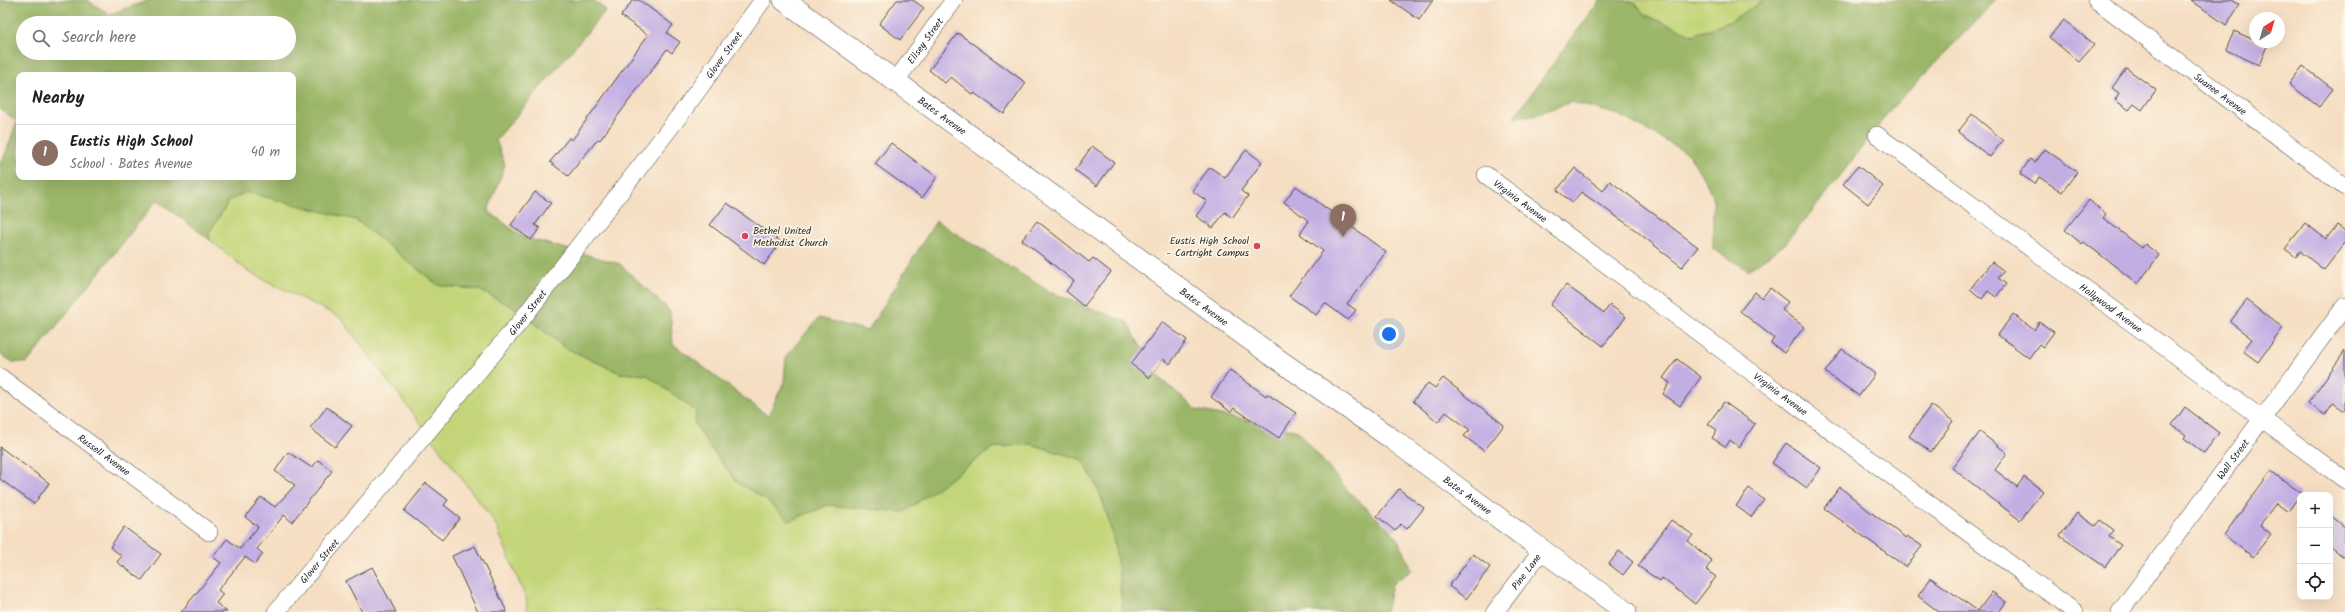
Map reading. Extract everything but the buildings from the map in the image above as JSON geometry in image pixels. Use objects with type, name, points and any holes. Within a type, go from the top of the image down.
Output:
[{"type":"street","name":"Glover Street","points":[[276,612],[519,323],[680,115],[763,0]]},
{"type":"street","name":"Bates Avenue","points":[[784,0],[1256,344],[1392,439],[1626,612]]},
{"type":"street","name":"Ellsey Street","points":[[895,82],[954,0]]},
{"type":"street","name":"Suanee Avenue","points":[[2096,0],[2345,187]]},
{"type":"street","name":"Hollywood Avenue","points":[[1877,135],[2261,420],[2345,480]]},
{"type":"street","name":"Virginia Avenue","points":[[1486,175],[2075,612]]},
{"type":"street","name":"Wall Street","points":[[2120,612],[2345,306]]},
{"type":"street","name":"Russell Avenue","points":[[0,376],[210,532]]},
{"type":"street","name":"Pine Lane","points":[[1495,612],[1542,550]]},
{"type":"green space","points":[[0,0],[87,0],[109,14],[150,0],[593,0],[606,10],[496,140],[505,165],[488,211],[523,237],[620,264],[670,311],[673,344],[768,416],[784,382],[786,356],[819,318],[868,331],[936,221],[1050,292],[1127,322],[1158,377],[1197,410],[1298,431],[1348,491],[1396,536],[1412,570],[1392,584],[1386,612],[1122,612],[1118,568],[1110,524],[1095,482],[1083,460],[1031,444],[993,448],[904,512],[828,505],[789,521],[765,499],[737,482],[712,450],[695,424],[696,411],[647,375],[620,373],[564,347],[515,308],[479,290],[438,285],[356,220],[246,192],[229,201],[209,233],[210,240],[157,200],[27,363],[13,362],[0,354],[0,163],[6,153],[16,124],[16,180],[296,180],[296,72],[16,72],[16,120],[0,109]]},
{"type":"green space","points":[[1600,0],[1630,0],[1648,16],[1693,35],[1729,22],[1764,0],[1996,0],[1890,110],[1831,188],[1785,244],[1748,270],[1713,249],[1713,195],[1689,154],[1619,115],[1571,102],[1534,115],[1514,117]]},
{"type":"green space","points":[[1630,0],[1764,0],[1729,22],[1693,35],[1648,16]]},
{"type":"green space","points":[[246,191],[356,220],[438,285],[479,290],[515,308],[564,347],[620,373],[647,375],[696,411],[695,424],[712,450],[737,482],[765,499],[789,521],[828,505],[904,512],[993,448],[1031,444],[1083,460],[1101,496],[1114,539],[1119,568],[1122,612],[526,612],[527,601],[495,523],[341,318],[249,272],[210,240],[209,233],[229,201]]},
{"type":"place","name":"Bethel United Methodist Church","points":[[745,236]]},
{"type":"place","name":"Eustis High School","points":[[1343,237]]},
{"type":"place","name":"Eustis High School - Cartright Campus","points":[[1257,246]]}]
